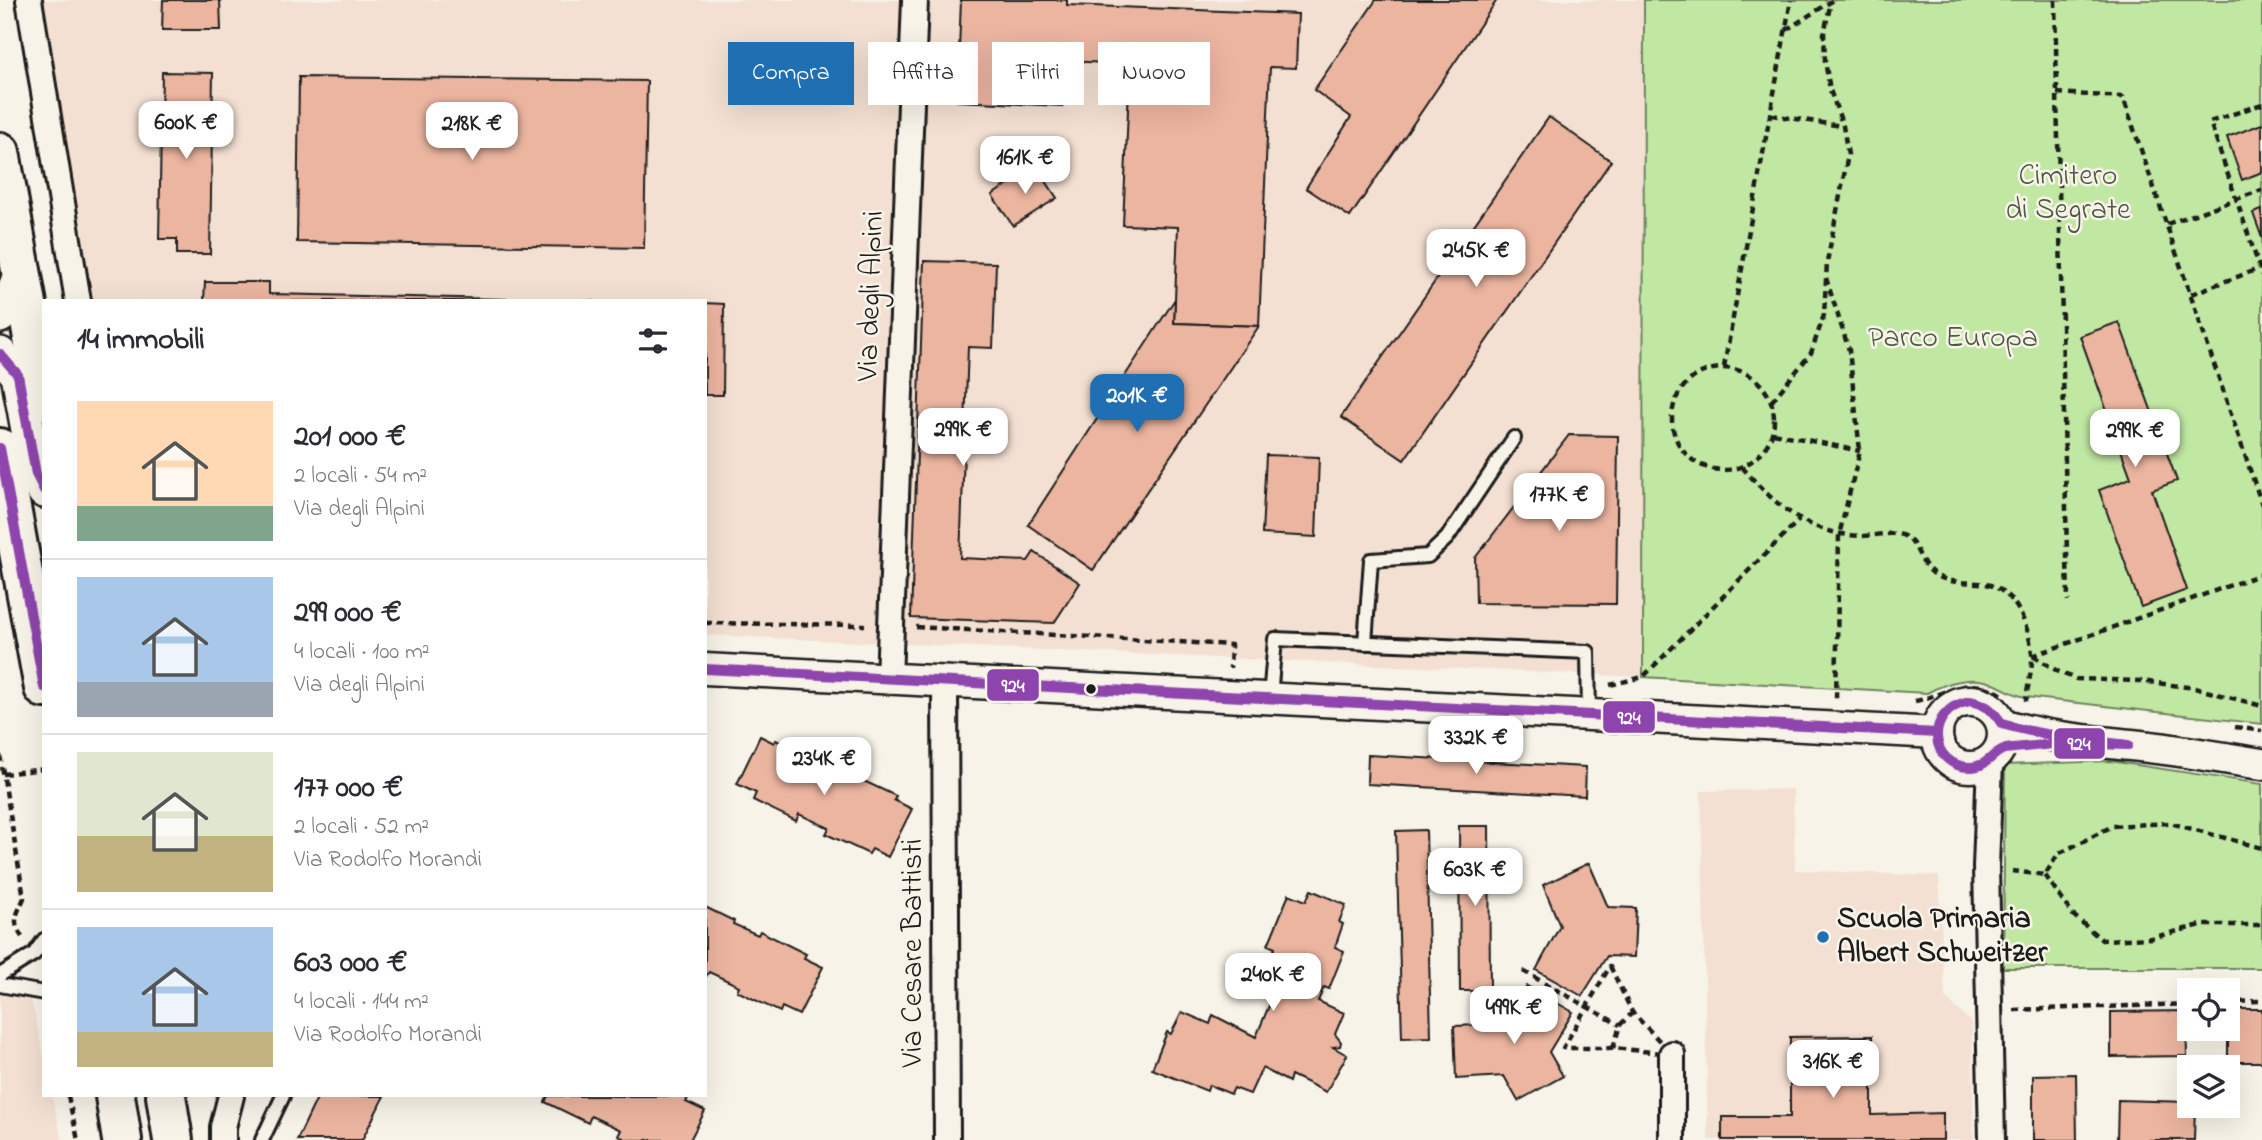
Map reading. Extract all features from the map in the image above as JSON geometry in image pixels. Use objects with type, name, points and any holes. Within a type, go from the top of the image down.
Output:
[{"type":"main road","points":[[0,152],[42,389]]},
{"type":"main road","points":[[0,316],[9,303],[21,273]]},
{"type":"main road","points":[[0,354],[18,375],[36,474],[42,487]]},
{"type":"main road","points":[[0,448],[42,671]]},
{"type":"main road","points":[[116,1097],[122,1140]]},
{"type":"main road","points":[[166,1097],[173,1140]]},
{"type":"street","points":[[29,0],[78,299]]},
{"type":"street","name":"Via degli Alpini","points":[[890,679],[915,0]]},
{"type":"street","points":[[707,669],[1270,698],[1589,703],[1937,733]]},
{"type":"street","name":"Via Cesare Battisti","points":[[944,682],[947,1140]]},
{"type":"street","points":[[1992,1140],[1986,867],[2004,735],[1994,711],[1985,704],[1961,701],[1944,712],[1937,733],[1941,750],[1957,765],[1971,768],[2004,735],[2143,746],[2262,764]]},
{"type":"street","points":[[1672,1054],[1672,1140]]},
{"type":"street","points":[[223,1140],[223,1127],[231,1097]]},
{"type":"lane","points":[[1365,643],[1371,560],[1428,556],[1447,538],[1514,439]]},
{"type":"lane","points":[[1270,698],[1275,639],[1588,652],[1589,703]]},
{"type":"lane","points":[[0,975],[34,954],[42,943]]},
{"type":"lane","points":[[0,985],[42,993]]},
{"type":"lane","points":[[262,1140],[283,1097]]},
{"type":"path","points":[[1724,367],[1791,0]]},
{"type":"path","points":[[2054,0],[2068,601]]},
{"type":"path","points":[[1786,31],[1832,1]]},
{"type":"path","points":[[1772,401],[1811,353],[1824,315],[1827,262],[1849,155],[1843,126],[1830,90],[1825,61],[1824,33],[1832,1]]},
{"type":"path","points":[[2057,93],[2123,97],[2262,505]]},
{"type":"path","points":[[2262,104],[2210,122],[2262,275]]},
{"type":"path","points":[[1771,115],[1843,126]]},
{"type":"path","points":[[2167,224],[2262,190]]},
{"type":"path","points":[[2191,294],[2261,268]]},
{"type":"path","points":[[1826,278],[1849,350],[1860,451],[1839,535],[1836,700]]},
{"type":"path","points":[[1708,369],[1739,369],[1764,387],[1772,401],[1775,417],[1773,433],[1756,459],[1742,467],[1726,470],[1709,468],[1694,461],[1674,436],[1671,419],[1681,388],[1708,369]]},
{"type":"path","points":[[1773,433],[1860,451]]},
{"type":"path","points":[[1742,467],[1768,497],[1799,520],[1839,535],[1902,534],[1911,541],[1931,572],[1947,580],[1990,585],[2009,596],[2024,620],[2032,656],[2004,735]]},
{"type":"path","points":[[1589,703],[1643,677],[1799,520]]},
{"type":"path","points":[[2032,656],[2262,574]]},
{"type":"path","points":[[707,623],[891,626],[1231,645],[1229,670]]},
{"type":"path","points":[[2032,656],[2076,679],[2141,681],[2195,688],[2262,706]]},
{"type":"path","points":[[0,755],[24,898],[16,915],[15,925],[34,954]]},
{"type":"path","points":[[3,774],[42,769]]},
{"type":"path","points":[[2045,875],[2058,854],[2113,826],[2170,823],[2262,848]]},
{"type":"path","points":[[1986,867],[2045,875],[2073,915],[2102,940],[2151,938],[2201,925],[2262,925]]},
{"type":"path","points":[[1610,966],[1632,1012],[1672,1054],[1613,1048],[1563,1048],[1610,966]]},
{"type":"path","points":[[1523,971],[1620,1025]]},
{"type":"path","points":[[2240,1002],[2262,1001]]},
{"type":"path","points":[[1988,1011],[2177,1004]]},
{"type":"path","points":[[1613,1048],[1620,1025],[1632,1012]]},
{"type":"path","points":[[68,1097],[78,1140]]},
{"type":"shaded area","points":[[15,0],[1644,0],[1643,677],[707,635],[707,299],[65,299]]},
{"type":"shaded area","name":"Scuola Primaria Albert Schweitzer","points":[[1793,789],[1795,870],[1939,876],[1945,998],[1972,1023],[1974,1140],[1708,1140],[1701,791]]},
{"type":"shaded area","points":[[0,994],[30,995],[42,1048],[42,1097],[52,1097],[62,1140],[0,1140]]},
{"type":"green space","name":"Parco Europa","points":[[1644,0],[2262,0],[2262,724],[2026,697],[1977,680],[1951,683],[1927,693],[1643,677]]},
{"type":"green space","points":[[2110,761],[2262,784],[2262,968],[2003,968],[2005,765]]},
{"type":"building","points":[[163,0],[220,0],[221,30],[162,30]]},
{"type":"building","points":[[961,0],[1067,0],[1067,5],[1298,14],[1296,68],[1270,67],[1259,326],[1174,323],[1178,227],[1123,225],[1128,105],[1210,105],[1210,42],[1098,42],[1098,63],[1084,62],[1084,42],[992,42],[992,103],[978,102],[978,42],[959,42]]},
{"type":"building","points":[[1376,0],[1497,0],[1350,217],[1306,188],[1351,117],[1314,90]]},
{"type":"building","points":[[162,72],[213,73],[210,254],[177,254],[177,239],[159,239]]},
{"type":"building","points":[[299,77],[647,81],[644,248],[297,242]]},
{"type":"building","points":[[1549,117],[1611,161],[1404,460],[1341,417]]},
{"type":"building","points":[[2262,124],[2262,172],[2242,180],[2227,137]]},
{"type":"building","points":[[1036,166],[1057,198],[1013,226],[992,195]]},
{"type":"building","points":[[2262,210],[2262,238],[2253,213]]},
{"type":"building","points":[[924,261],[996,263],[993,348],[968,347],[960,558],[1028,561],[1034,552],[1080,583],[1054,623],[911,618]]},
{"type":"building","points":[[205,282],[269,282],[269,294],[501,299],[204,299]]},
{"type":"building","points":[[1175,299],[1174,323],[1259,326],[1093,570],[1028,525]]},
{"type":"building","points":[[707,303],[724,304],[723,395],[707,395]]},
{"type":"building","points":[[2119,322],[2177,481],[2152,490],[2187,590],[2141,607],[2099,490],[2131,478],[2080,336]]},
{"type":"building","points":[[1569,435],[1618,436],[1616,604],[1476,603],[1475,558]]},
{"type":"building","points":[[1266,455],[1319,457],[1316,537],[1262,534]]},
{"type":"building","points":[[760,736],[774,743],[776,740],[824,763],[822,766],[847,778],[849,774],[896,796],[894,800],[912,809],[888,857],[872,849],[869,854],[826,834],[829,828],[799,814],[796,821],[753,800],[756,793],[737,784]]},
{"type":"building","points":[[1368,755],[1586,767],[1585,796],[1367,784]]},
{"type":"building","points":[[1459,826],[1489,826],[1490,991],[1460,991]]},
{"type":"building","points":[[1426,830],[1431,1037],[1402,1038],[1396,831]]},
{"type":"building","points":[[1589,863],[1608,907],[1636,908],[1634,957],[1607,956],[1582,996],[1536,970],[1560,926],[1543,885]]},
{"type":"building","points":[[1311,890],[1346,905],[1339,922],[1343,924],[1335,947],[1344,951],[1329,989],[1324,987],[1318,1001],[1344,1013],[1335,1034],[1341,1042],[1340,1046],[1333,1047],[1347,1055],[1326,1092],[1291,1075],[1289,1082],[1262,1068],[1250,1094],[1234,1088],[1231,1094],[1209,1085],[1207,1091],[1152,1069],[1167,1032],[1171,1034],[1182,1012],[1210,1024],[1213,1015],[1256,1037],[1278,984],[1263,977],[1275,948],[1268,945],[1289,894],[1306,901]]},
{"type":"building","points":[[707,908],[734,921],[733,924],[758,935],[760,931],[806,954],[804,958],[823,967],[799,1015],[782,1007],[780,1012],[737,991],[739,986],[709,972],[707,975]]},
{"type":"building","points":[[1527,986],[1573,1012],[1549,1052],[1563,1076],[1518,1101],[1504,1076],[1456,1079],[1454,1026],[1504,1024]]},
{"type":"building","points":[[2240,1009],[2262,1009],[2262,1062],[2240,1062],[2240,1055],[2228,1055],[2228,1041],[2240,1041]]},
{"type":"building","points":[[2177,1011],[2177,1041],[2187,1041],[2187,1055],[2111,1057],[2111,1012]]},
{"type":"building","points":[[1872,1036],[1872,1115],[1943,1113],[1943,1140],[1722,1140],[1722,1117],[1790,1117],[1790,1037]]},
{"type":"building","points":[[2076,1074],[2077,1140],[2033,1140],[2033,1075]]},
{"type":"building","points":[[318,1097],[384,1097],[362,1140],[297,1140]]},
{"type":"building","points":[[548,1097],[685,1097],[688,1098],[686,1102],[705,1111],[690,1140],[628,1140],[618,1136],[621,1130],[591,1116],[588,1123],[545,1102]]},
{"type":"building","points":[[2118,1100],[2177,1102],[2177,1118],[2195,1118],[2194,1140],[2117,1140]]},
{"type":"transit line","name":"924","points":[[0,354],[18,375],[36,474],[42,486]]},
{"type":"transit line","name":"924","points":[[0,448],[42,676]]},
{"type":"transit line","name":"924","points":[[707,669],[1937,733]]},
{"type":"transit line","name":"924","points":[[1970,701],[1989,708],[2002,724],[2049,735],[2128,745],[2063,743],[2004,749],[1977,766],[1957,765],[1940,749],[1938,726],[1944,715],[1955,706],[1970,701]]},
{"type":"place","name":"Scuola Primaria Albert Schweitzer","points":[[1823,937]]},
{"type":"park label","name":"Cimitero di Segrate","points":[[2068,194]]}]
